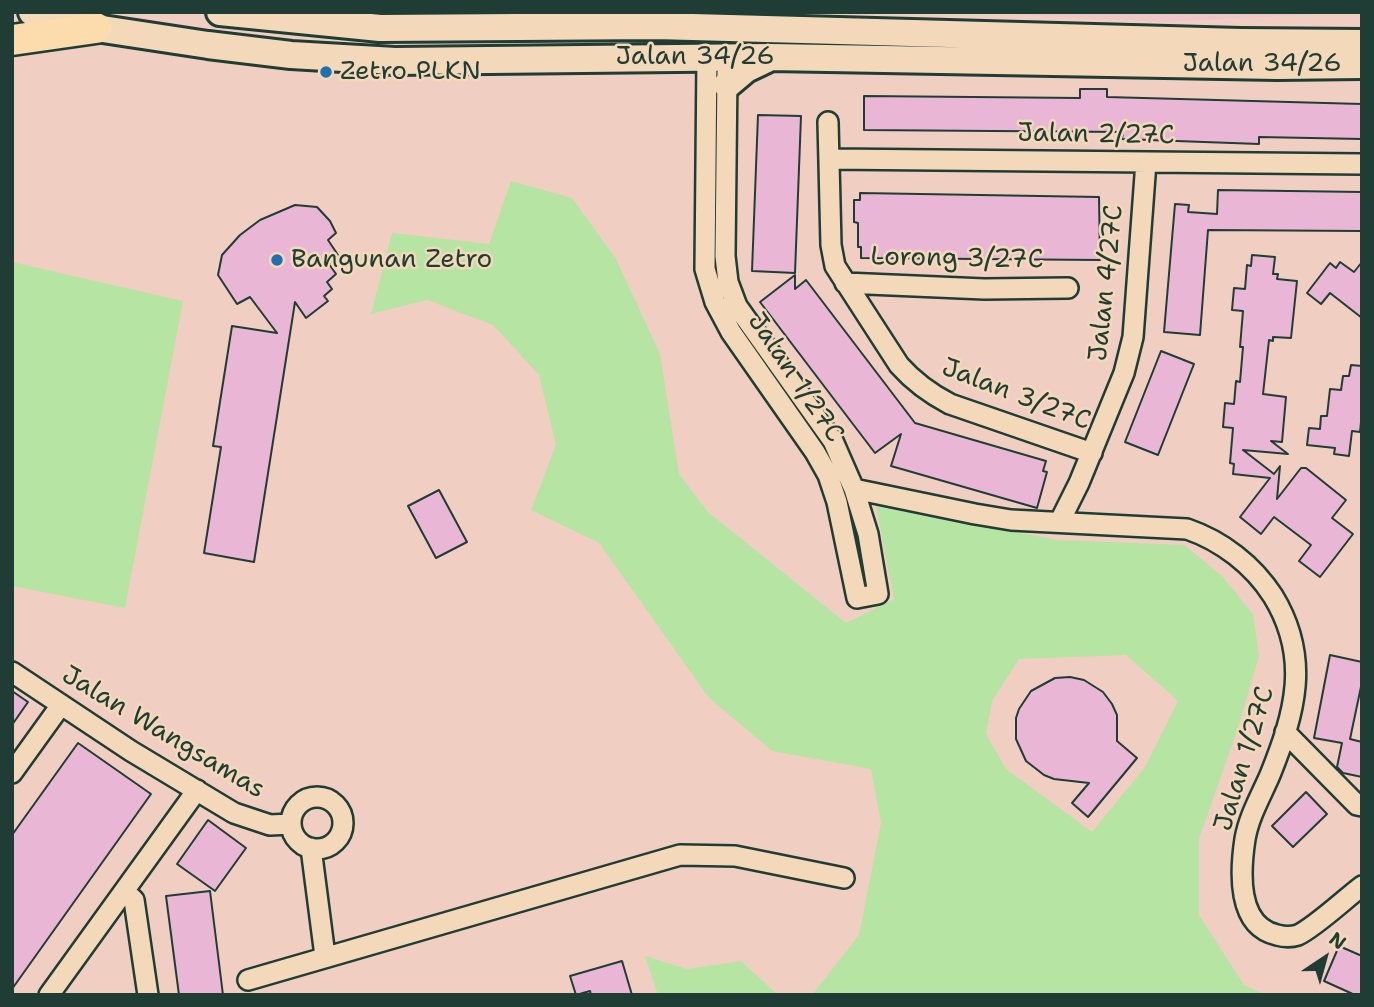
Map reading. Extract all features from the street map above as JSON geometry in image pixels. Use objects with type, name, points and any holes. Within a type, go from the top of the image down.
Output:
[{"type":"main road","name":"Jalan 34/26","points":[[32,12],[96,28],[291,55],[395,61],[771,57],[1263,66],[1362,65]]},
{"type":"main road","name":"Jalan 34/26","points":[[220,12],[380,29],[656,26],[1362,43]]},
{"type":"main road","points":[[656,26],[685,12]]},
{"type":"main road","points":[[757,12],[783,29]]},
{"type":"main road","points":[[12,40],[96,28]]},
{"type":"main road","points":[[727,85],[746,69],[771,57]]},
{"type":"street","name":"Jalan 1/27C","points":[[717,57],[727,85],[725,256],[728,282],[737,306],[833,441],[854,489],[869,534],[878,594],[857,598],[837,502],[828,475],[815,452],[731,332],[715,302],[705,269],[717,57]]},
{"type":"street","name":"Jalan 3/27C","points":[[828,122],[831,245],[835,265],[899,365],[912,380],[950,404],[1092,453]]},
{"type":"street","name":"Jalan 2/27C","points":[[830,159],[1362,164]]},
{"type":"street","name":"Jalan 4/27C","points":[[1060,521],[1116,397],[1133,337],[1146,162]]},
{"type":"street","name":"Lorong 3/27C","points":[[845,283],[984,289],[1068,288]]},
{"type":"street","name":"Jalan 1/27C","points":[[854,489],[1011,520],[1186,529],[1206,535],[1247,565],[1277,604],[1289,631],[1297,677],[1295,697],[1285,732],[1245,837],[1242,866],[1243,890],[1248,910],[1257,925],[1270,934],[1284,937],[1298,935],[1362,886]]},
{"type":"street","name":"Jalan Wangsamas","points":[[12,672],[131,751],[234,813],[270,825],[291,824]]},
{"type":"street","points":[[12,772],[61,705]]},
{"type":"street","points":[[1285,732],[1357,805],[1362,806]]},
{"type":"street","points":[[50,995],[197,790]]},
{"type":"street","points":[[322,798],[334,804],[342,813],[343,827],[334,843],[326,848],[311,848],[298,840],[291,824],[295,810],[309,799],[322,798]]},
{"type":"street","points":[[311,848],[325,956]]},
{"type":"street","points":[[248,979],[680,855],[735,856],[844,878]]},
{"type":"street","points":[[124,891],[134,900],[148,995]]},
{"type":"shaded area","points":[[961,12],[1361,12],[1166,22]]},
{"type":"green space","points":[[511,181],[572,198],[616,259],[660,354],[679,474],[708,512],[846,623],[894,599],[876,506],[1058,540],[1184,545],[1221,575],[1253,614],[1259,656],[1238,728],[1199,839],[1199,915],[1244,985],[1265,995],[812,995],[859,935],[881,823],[871,769],[772,751],[709,698],[599,543],[531,510],[556,445],[539,375],[493,325],[427,300],[371,314],[392,233],[489,244]],"holes":[[[1126,655],[1178,701],[1145,767],[1092,832],[1006,769],[986,734],[992,701],[1019,659]]]},
{"type":"green space","points":[[12,262],[183,301],[125,608],[12,586]]},
{"type":"green space","points":[[645,956],[687,969],[741,961],[778,995],[658,995]]},
{"type":"building","points":[[1080,89],[1107,89],[1107,97],[1362,104],[1362,139],[1259,137],[1259,144],[1122,139],[1123,132],[864,130],[864,96],[1080,98]]},
{"type":"building","points":[[758,115],[801,116],[795,273],[752,271]]},
{"type":"building","points":[[1218,190],[1362,192],[1362,231],[1208,230],[1200,335],[1164,332],[1175,204],[1189,205],[1188,212],[1217,214]]},
{"type":"building","points":[[860,193],[1099,197],[1100,260],[861,258],[858,223],[854,222],[854,200],[860,200]]},
{"type":"building","points":[[295,205],[317,207],[330,221],[336,233],[328,240],[338,255],[329,264],[336,274],[327,282],[332,289],[324,296],[328,301],[306,318],[295,302],[254,562],[204,553],[221,447],[213,446],[232,326],[277,333],[250,297],[237,304],[218,275],[222,255],[240,235],[260,220]]},
{"type":"building","points":[[1252,255],[1275,257],[1273,274],[1278,274],[1277,279],[1297,281],[1291,338],[1273,337],[1273,341],[1269,340],[1263,394],[1286,397],[1282,442],[1271,441],[1288,454],[1243,450],[1274,474],[1280,466],[1277,499],[1301,468],[1306,468],[1346,500],[1332,518],[1353,534],[1320,577],[1299,561],[1311,545],[1274,517],[1261,534],[1240,517],[1270,478],[1233,474],[1234,464],[1230,463],[1233,428],[1223,427],[1225,403],[1234,404],[1236,381],[1240,382],[1243,347],[1240,347],[1243,311],[1232,310],[1234,288],[1245,289],[1247,265],[1251,266]]},
{"type":"building","points":[[1340,262],[1354,272],[1362,262],[1362,318],[1330,293],[1321,304],[1307,293],[1330,263],[1336,268]]},
{"type":"building","points":[[795,275],[795,289],[806,280],[915,423],[1046,461],[1043,471],[1047,472],[1037,508],[891,466],[901,434],[875,453],[760,302]]},
{"type":"building","points":[[1161,351],[1194,364],[1158,455],[1125,442]]},
{"type":"building","points":[[1351,365],[1362,366],[1362,412],[1360,432],[1352,431],[1349,456],[1334,454],[1335,448],[1307,445],[1309,428],[1320,429],[1321,416],[1327,416],[1330,389],[1341,390],[1343,376],[1349,376]]},
{"type":"building","points":[[439,490],[467,542],[436,558],[408,506]]},
{"type":"building","points":[[1330,655],[1362,662],[1362,682],[1350,739],[1362,742],[1362,777],[1343,773],[1337,767],[1342,743],[1314,738]]},
{"type":"building","points":[[1055,678],[1084,680],[1103,692],[1117,715],[1117,741],[1137,758],[1088,817],[1072,803],[1089,783],[1054,779],[1044,775],[1026,761],[1016,739],[1016,718],[1031,691]]},
{"type":"building","points":[[12,691],[28,702],[12,725]]},
{"type":"building","points":[[78,743],[151,794],[12,989],[12,835]]},
{"type":"building","points":[[1306,792],[1327,814],[1293,847],[1272,826]]},
{"type":"building","points":[[208,820],[246,848],[215,891],[177,864]]},
{"type":"building","points":[[210,891],[223,995],[179,995],[166,896]]},
{"type":"building","points":[[1339,946],[1362,956],[1362,995],[1355,995],[1324,981]]},
{"type":"building","points":[[622,961],[632,995],[591,995],[590,991],[576,995],[570,976]]},
{"type":"place","name":"Zetro PLKN","points":[[326,72]]},
{"type":"place","name":"Bangunan Zetro","points":[[277,260]]}]
